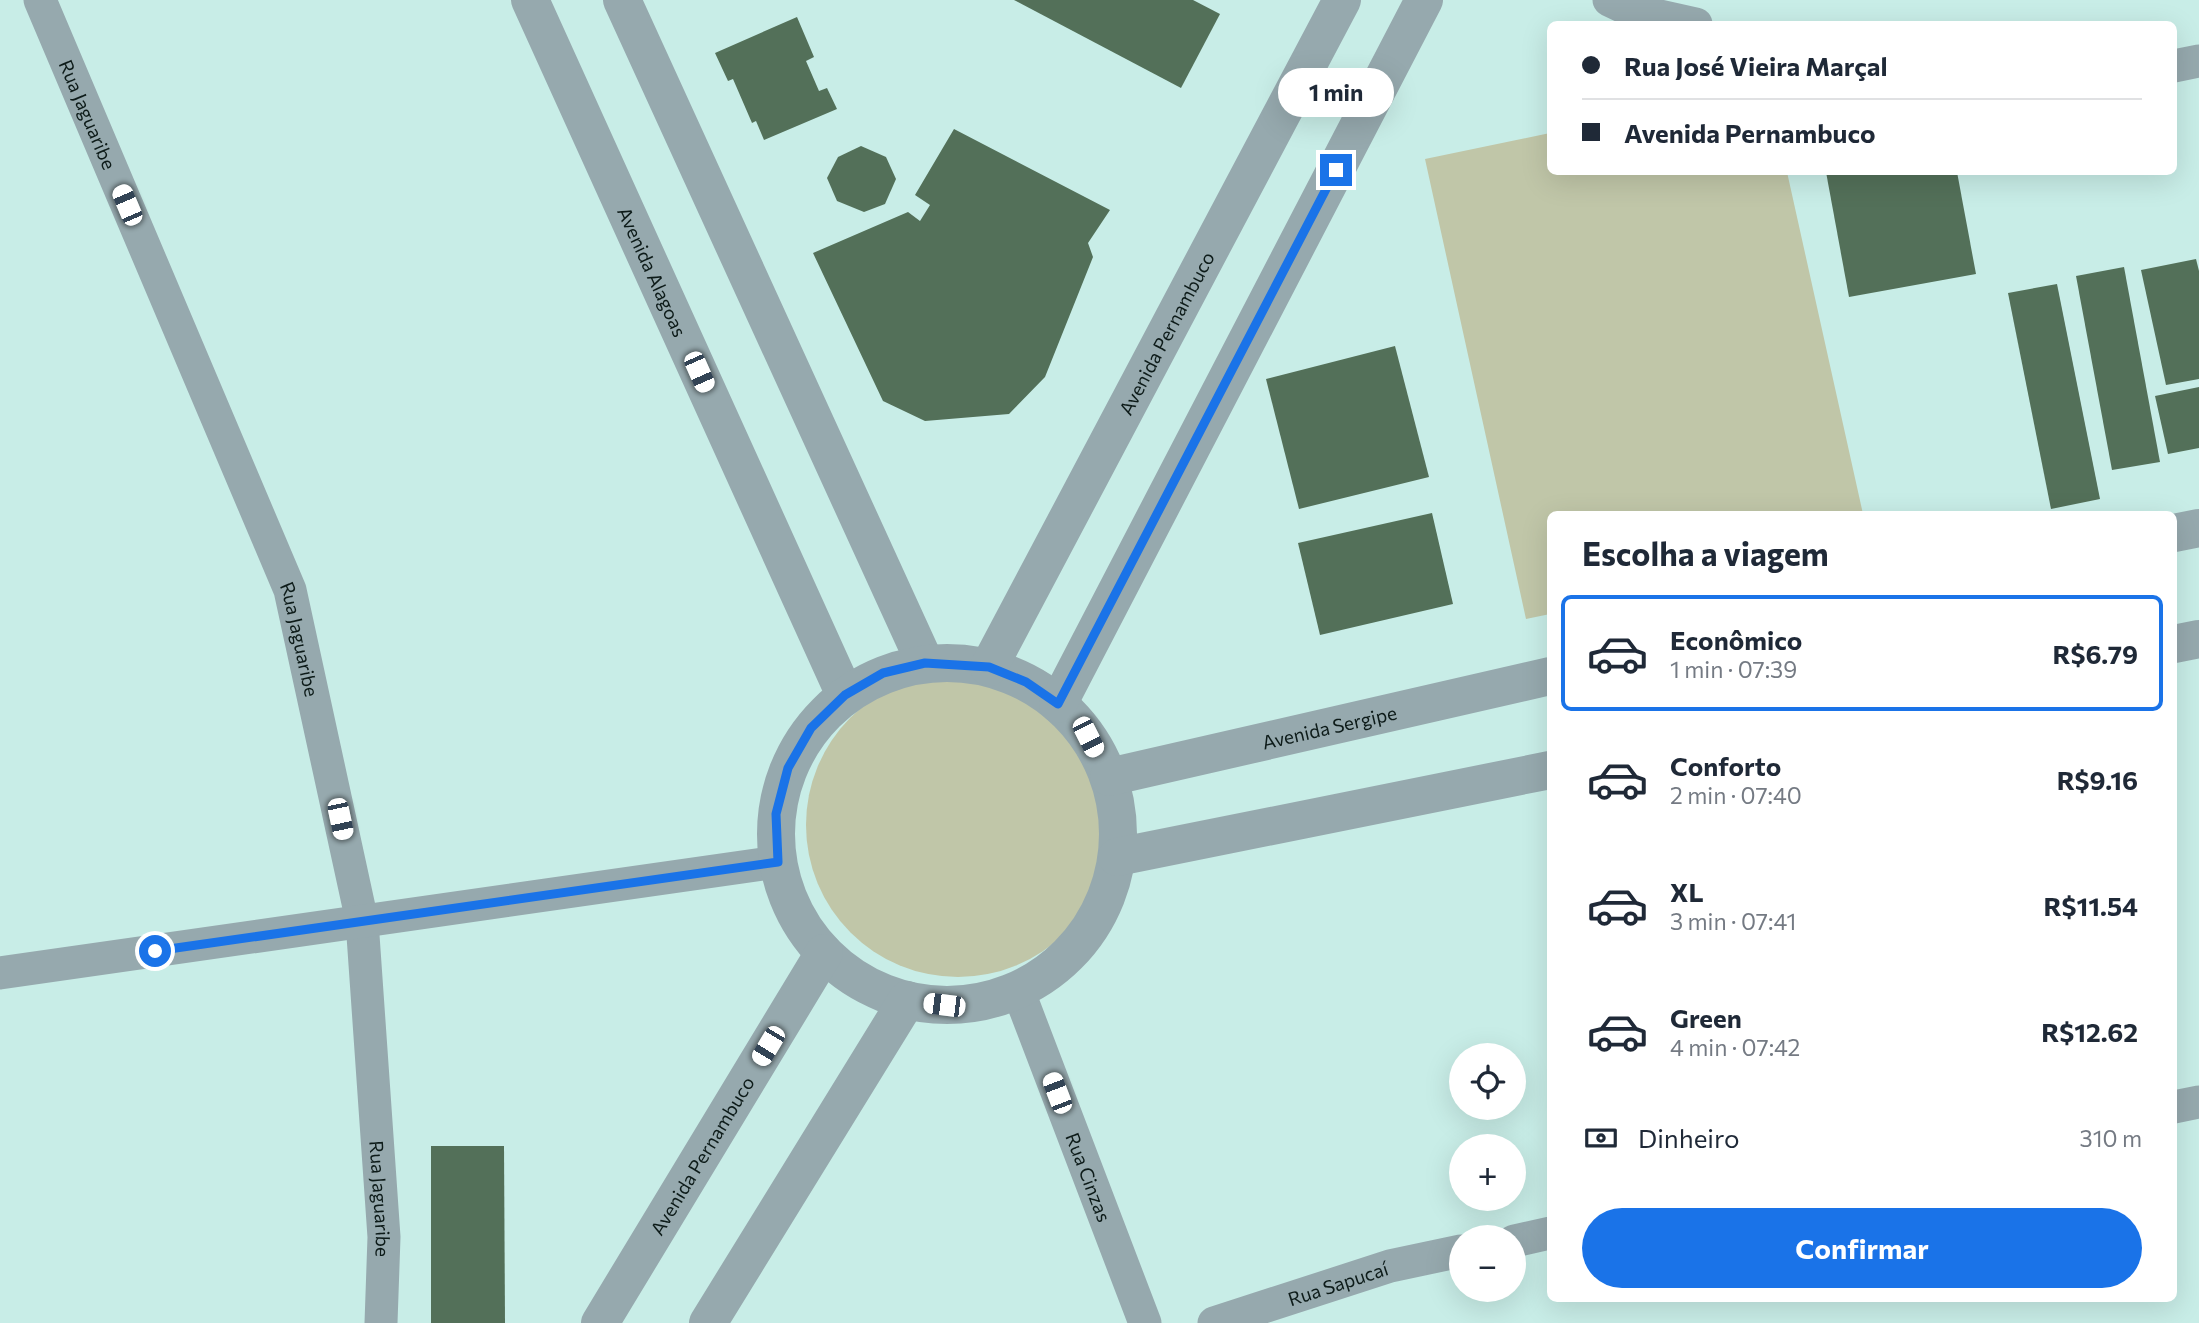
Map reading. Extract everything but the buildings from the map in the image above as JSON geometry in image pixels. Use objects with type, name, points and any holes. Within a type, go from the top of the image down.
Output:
[{"type":"street","name":"Rua Jaguaribe","points":[[40,0],[290,590],[362,921],[384,1237],[381,1323]]},
{"type":"street","name":"Avenida Alagoas","points":[[530,0],[845,695]]},
{"type":"street","points":[[622,0],[925,663]]},
{"type":"street","name":"Avenida Pernambuco","points":[[989,667],[1342,0]]},
{"type":"street","points":[[1058,704],[1424,0]]},
{"type":"street","points":[[1609,0],[1628,9],[1682,21]]},
{"type":"street","points":[[2177,65],[2199,61]]},
{"type":"street","points":[[2177,532],[2199,527]]},
{"type":"street","points":[[2177,643],[2199,639]]},
{"type":"street","points":[[925,663],[989,667],[1026,682],[1058,704],[1088,737],[1109,777],[1118,817],[1117,857],[1106,899],[1085,937],[1054,968],[1018,990],[982,1002],[944,1005],[907,1000],[863,982],[824,953],[794,911],[778,862],[776,814],[788,768],[811,728],[845,695],[883,673],[925,663]]},
{"type":"street","name":"Avenida Sergipe","points":[[1109,777],[1547,677]]},
{"type":"street","points":[[1117,857],[1547,771]]},
{"type":"street","points":[[0,973],[778,862]]},
{"type":"street","name":"Avenida Pernambuco","points":[[600,1323],[824,953]]},
{"type":"street","name":"Rua Cinzas","points":[[1018,990],[1145,1323]]},
{"type":"street","points":[[708,1323],[907,1000]]},
{"type":"street","points":[[2177,1106],[2199,1102]]},
{"type":"street","points":[[1526,1238],[1547,1234]]},
{"type":"street","name":"Rua Sapucaí","points":[[1214,1323],[1390,1266],[1449,1254]]},
{"type":"green space","points":[[1547,134],[1547,175],[1788,175],[1862,511],[1547,511],[1547,615],[1526,619],[1425,159]]},
{"type":"green space","points":[[958,673],[988,676],[1016,685],[1042,699],[1065,718],[1084,741],[1098,767],[1107,795],[1110,825],[1107,855],[1098,883],[1084,909],[1065,932],[1042,951],[1016,965],[988,974],[958,977],[928,974],[900,965],[874,951],[851,932],[832,909],[818,883],[809,855],[806,825],[809,795],[818,767],[832,741],[851,718],[874,699],[900,685],[928,676]]},
{"type":"route","points":[[155,951],[778,862],[776,814],[788,768],[811,728],[845,695],[883,673],[925,663],[989,667],[1026,682],[1058,704],[1336,170]]}]
